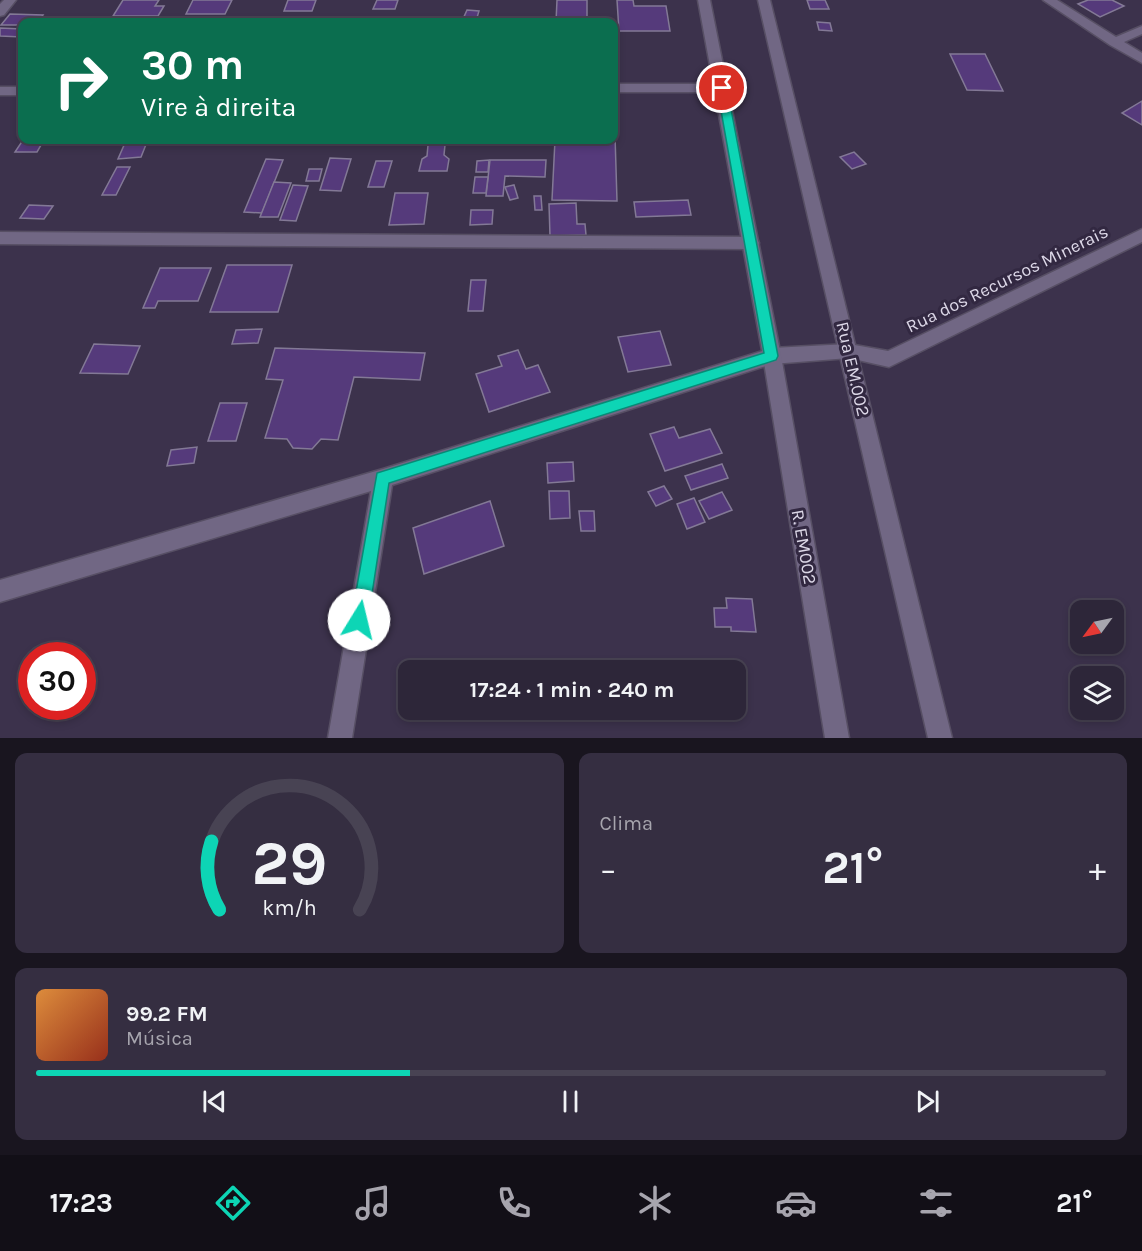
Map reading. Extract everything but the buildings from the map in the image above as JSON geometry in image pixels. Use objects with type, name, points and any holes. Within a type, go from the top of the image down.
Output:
[{"type":"street","points":[[0,12],[10,0]]},
{"type":"street","points":[[704,0],[772,356]]},
{"type":"street","name":"Rua EM.002","points":[[764,0],[940,738]]},
{"type":"street","points":[[1049,0],[1142,59]]},
{"type":"street","points":[[1114,42],[1142,30]]},
{"type":"street","points":[[618,88],[722,88]]},
{"type":"street","points":[[0,91],[18,91]]},
{"type":"street","name":"Rua dos Recursos Minerais","points":[[849,351],[889,359],[1142,235]]},
{"type":"street","points":[[0,237],[751,243]]},
{"type":"street","points":[[0,591],[383,478],[772,356],[849,351]]},
{"type":"street","name":"R. EM002","points":[[772,356],[837,738]]},
{"type":"street","points":[[340,738],[383,478]]},
{"type":"route","points":[[359,620],[383,478],[772,356],[722,88]]}]
